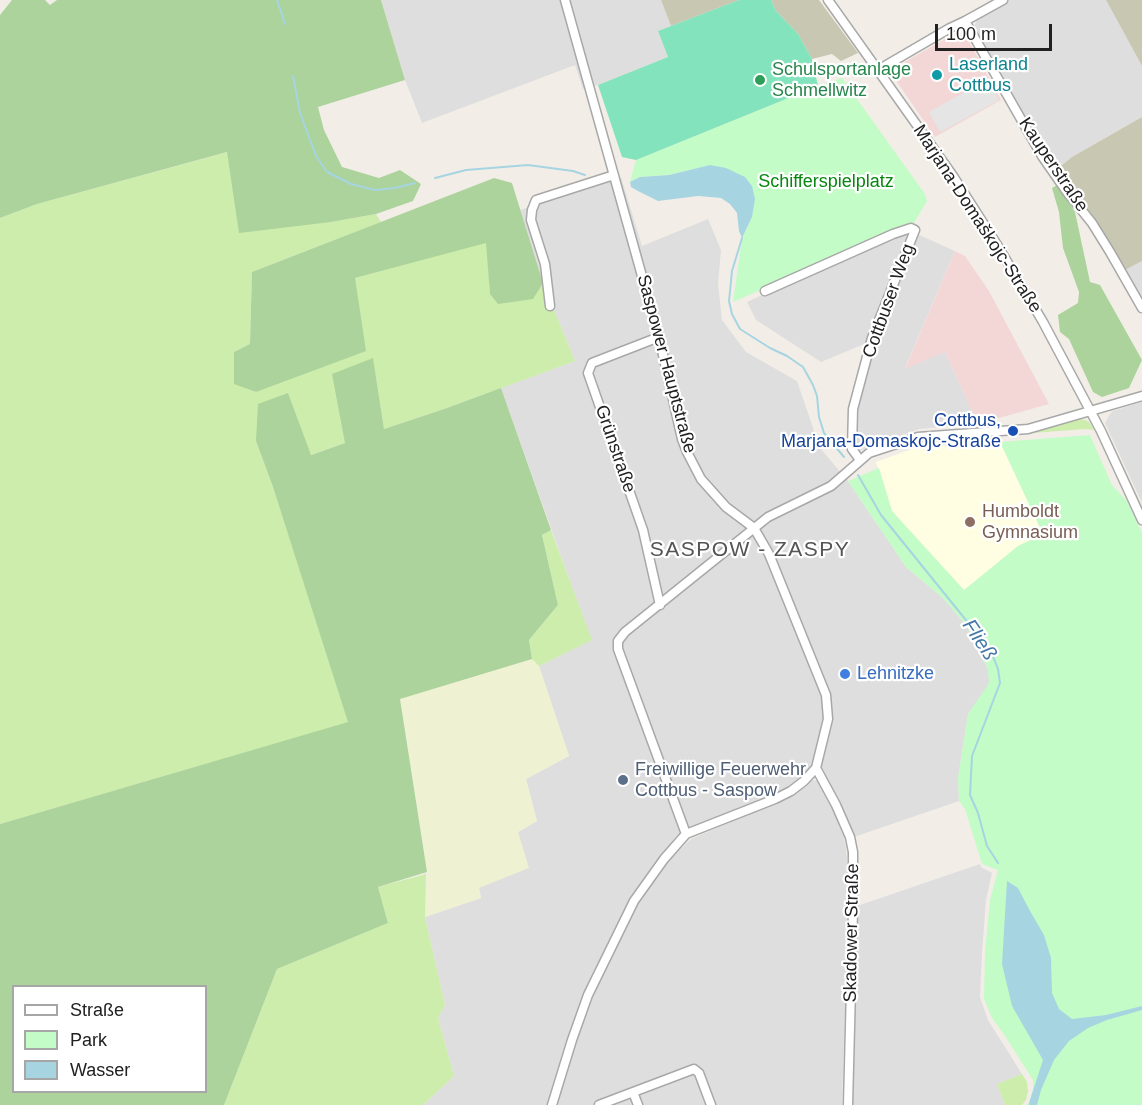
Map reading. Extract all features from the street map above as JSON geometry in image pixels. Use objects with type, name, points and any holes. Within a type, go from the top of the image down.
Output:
[{"type":"street","name":"Saspower Hauptstraße","points":[[565,0],[659,338],[682,439],[701,479],[726,507],[754,528],[769,554],[826,695],[828,719],[816,768]]},
{"type":"street","name":"Marjana-Domaškojc-Straße","points":[[828,0],[953,176],[999,248],[1043,322],[1090,411],[1142,520]]},
{"type":"street","points":[[878,70],[1003,0]]},
{"type":"street","name":"Kauperstraße","points":[[965,21],[1042,156],[1092,223],[1142,308]]},
{"type":"street","points":[[550,306],[545,264],[531,220],[536,201],[614,175]]},
{"type":"street","name":"Cottbuser Weg","points":[[765,291],[893,234],[911,228],[915,230],[872,338],[853,409],[852,449],[861,460]]},
{"type":"street","name":"Grünstraße","points":[[659,338],[592,363],[588,373],[644,530],[660,605]]},
{"type":"street","points":[[686,834],[618,649],[618,641],[625,632],[768,517],[831,486],[869,453],[918,437],[1028,429],[1142,396]]},
{"type":"street","points":[[552,1105],[588,995],[609,948],[634,901],[664,859],[686,834],[791,791],[816,768]]},
{"type":"street","name":"Skadower Straße","points":[[816,768],[836,805],[850,837],[853,852],[848,1105]]},
{"type":"street","points":[[599,1105],[694,1069],[699,1073],[711,1105]]},
{"type":"street","points":[[633,1092],[638,1105]]},
{"type":"shaded area","points":[[381,0],[661,0],[671,26],[658,31],[668,57],[583,89],[575,65],[422,123],[405,80]]},
{"type":"shaded area","points":[[661,0],[739,0],[671,26]]},
{"type":"shaded area","points":[[771,0],[819,0],[858,53],[841,61],[832,54],[812,59],[798,34],[776,11]]},
{"type":"shaded area","points":[[1008,0],[1106,0],[1142,66],[1142,117],[1072,157],[1057,169],[974,27],[978,17]]},
{"type":"shaded area","points":[[1106,0],[1142,0],[1142,66]]},
{"type":"shaded area","points":[[954,34],[966,36],[1001,100],[935,137],[897,82],[896,70],[903,63]]},
{"type":"shaded area","points":[[987,80],[999,100],[940,132],[929,112]]},
{"type":"shaded area","points":[[1142,117],[1142,261],[1125,270],[1096,220],[1057,169],[1072,157]]},
{"type":"shaded area","points":[[621,177],[642,246],[708,219],[721,250],[718,284],[722,320],[746,352],[797,381],[820,448],[848,481],[906,567],[943,598],[967,626],[988,669],[990,683],[968,715],[958,778],[959,801],[854,837],[823,769],[810,768],[788,787],[774,795],[676,836],[629,902],[586,987],[548,1105],[423,1105],[454,1076],[438,1018],[445,1005],[425,917],[481,898],[479,888],[518,832],[537,821],[526,779],[569,756],[539,666],[591,640],[501,388],[575,361],[543,283],[520,210]]},
{"type":"shaded area","points":[[907,232],[917,234],[955,251],[905,368],[945,352],[978,424],[919,429],[859,451],[856,443],[856,409],[874,340],[821,362],[756,320],[747,302],[831,263]]},
{"type":"shaded area","points":[[955,251],[965,256],[989,291],[1049,404],[978,424],[945,352],[905,369]]},
{"type":"shaded area","points":[[1142,261],[1142,300],[1125,270]]},
{"type":"shaded area","points":[[1142,402],[1142,503],[1105,423],[1113,411]]},
{"type":"shaded area","name":"Humboldt Gymnasium","points":[[1000,442],[1043,534],[1018,546],[964,591],[892,511],[876,462],[915,448]]},
{"type":"shaded area","points":[[532,659],[539,666],[569,756],[526,779],[537,821],[518,832],[529,868],[479,888],[481,898],[425,917],[427,871],[400,698]]},
{"type":"shaded area","points":[[813,780],[818,781],[831,805],[846,848],[848,910],[842,1105],[556,1105],[574,1041],[591,996],[637,905],[671,858],[691,839],[778,802],[807,786]]},
{"type":"shaded area","points":[[980,864],[992,873],[986,900],[980,997],[988,1020],[1022,1074],[997,1084],[1005,1105],[852,1105],[857,906]]},
{"type":"green space","points":[[12,0],[45,0],[50,5],[57,0],[381,0],[405,80],[318,107],[324,130],[342,167],[379,178],[400,170],[421,184],[413,201],[376,214],[239,233],[227,152],[37,204],[0,218],[0,15]]},
{"type":"green space","name":"Schulsportanlage Schmellwitz","points":[[739,0],[771,0],[776,11],[798,34],[812,59],[818,86],[636,160],[622,157],[598,85],[668,57],[658,31]]},
{"type":"green space","name":"Schifferspielplatz","points":[[842,78],[925,194],[927,201],[914,223],[733,302],[742,238],[752,217],[710,165],[669,175],[640,177],[630,182],[636,160]]},
{"type":"green space","points":[[228,152],[331,222],[376,214],[381,222],[252,272],[250,344],[234,352],[234,383],[256,392],[355,278],[487,242],[490,294],[543,283],[575,361],[384,429],[373,359],[345,443],[310,455],[288,394],[256,441],[349,722],[0,824],[0,218],[37,204]]},
{"type":"green space","points":[[494,178],[512,183],[543,283],[533,299],[498,304],[490,294],[486,243],[355,278],[366,351],[256,392],[234,384],[234,352],[250,344],[252,272]]},
{"type":"green space","points":[[1057,185],[1075,212],[1090,282],[1100,285],[1142,360],[1129,388],[1102,397],[1093,392],[1069,339],[1060,332],[1058,315],[1078,303],[1079,292],[1063,248],[1059,212],[1052,188]]},
{"type":"green space","points":[[373,358],[384,429],[501,388],[551,530],[542,535],[558,605],[529,640],[532,659],[400,699],[427,872],[378,887],[388,923],[277,969],[224,1105],[0,1105],[0,824],[348,722],[273,487],[256,441],[258,404],[288,393],[311,455],[345,443],[332,374]]},
{"type":"green space","points":[[1080,419],[1089,422],[1094,430],[1019,434]]},
{"type":"green space","points":[[1090,435],[1112,485],[1127,501],[1142,533],[1142,1105],[1026,1105],[1029,1103],[1033,1089],[1033,1080],[992,1018],[984,999],[985,952],[990,900],[998,870],[982,864],[965,809],[959,801],[958,778],[968,714],[989,683],[988,669],[967,626],[943,598],[906,567],[848,481],[879,468],[892,511],[964,590],[1018,546],[1043,534],[1000,442]]},
{"type":"green space","points":[[551,530],[592,640],[539,666],[532,659],[529,640],[558,605],[542,535]]},
{"type":"green space","points":[[426,874],[425,917],[445,1005],[438,1018],[454,1076],[423,1105],[224,1105],[277,969],[388,923],[378,887]]},
{"type":"green space","points":[[1022,1074],[1027,1082],[1026,1100],[1022,1105],[1005,1105],[997,1084]]},
{"type":"water","points":[[710,165],[726,168],[745,177],[752,186],[755,199],[752,217],[742,238],[737,213],[721,198],[698,196],[658,201],[631,187],[630,182],[640,177],[669,175]]},
{"type":"water","points":[[1007,881],[1018,888],[1044,935],[1051,958],[1052,993],[1059,1009],[1072,1019],[1106,1015],[1142,1006],[1142,1010],[1088,1028],[1069,1041],[1054,1060],[1037,1105],[1029,1105],[1029,1103],[1043,1060],[1012,1006],[1002,964]]},
{"type":"waterway","points":[[277,0],[285,24]]},
{"type":"waterway","points":[[293,76],[300,113],[316,156],[327,172],[351,184],[375,190],[415,183]]},
{"type":"waterway","points":[[435,178],[466,170],[528,165],[573,171],[585,175]]},
{"type":"waterway","name":"Fließ","points":[[742,238],[732,271],[729,301],[732,314],[740,329],[803,367],[817,396],[819,417],[824,433],[844,457]]},
{"type":"waterway","name":"Fließ","points":[[858,475],[881,515],[982,640],[992,654],[998,669],[1000,683],[972,756],[970,795],[978,813],[987,846],[998,863]]},
{"type":"place","name":"Laserland Cottbus","points":[[937,75]]},
{"type":"place","name":"Schulsportanlage Schmellwitz","points":[[760,80]]},
{"type":"place","name":"Cottbus, Marjana-Domaskojc-Straße","points":[[1013,431]]},
{"type":"place","name":"Humboldt Gymnasium","points":[[970,522]]},
{"type":"place","name":"Lehnitzke","points":[[845,674]]},
{"type":"place","name":"Freiwillige Feuerwehr Cottbus - Saspow","points":[[623,780]]},
{"type":"district","name":"SASPOW - ZASPY","points":[[750,550]]}]
